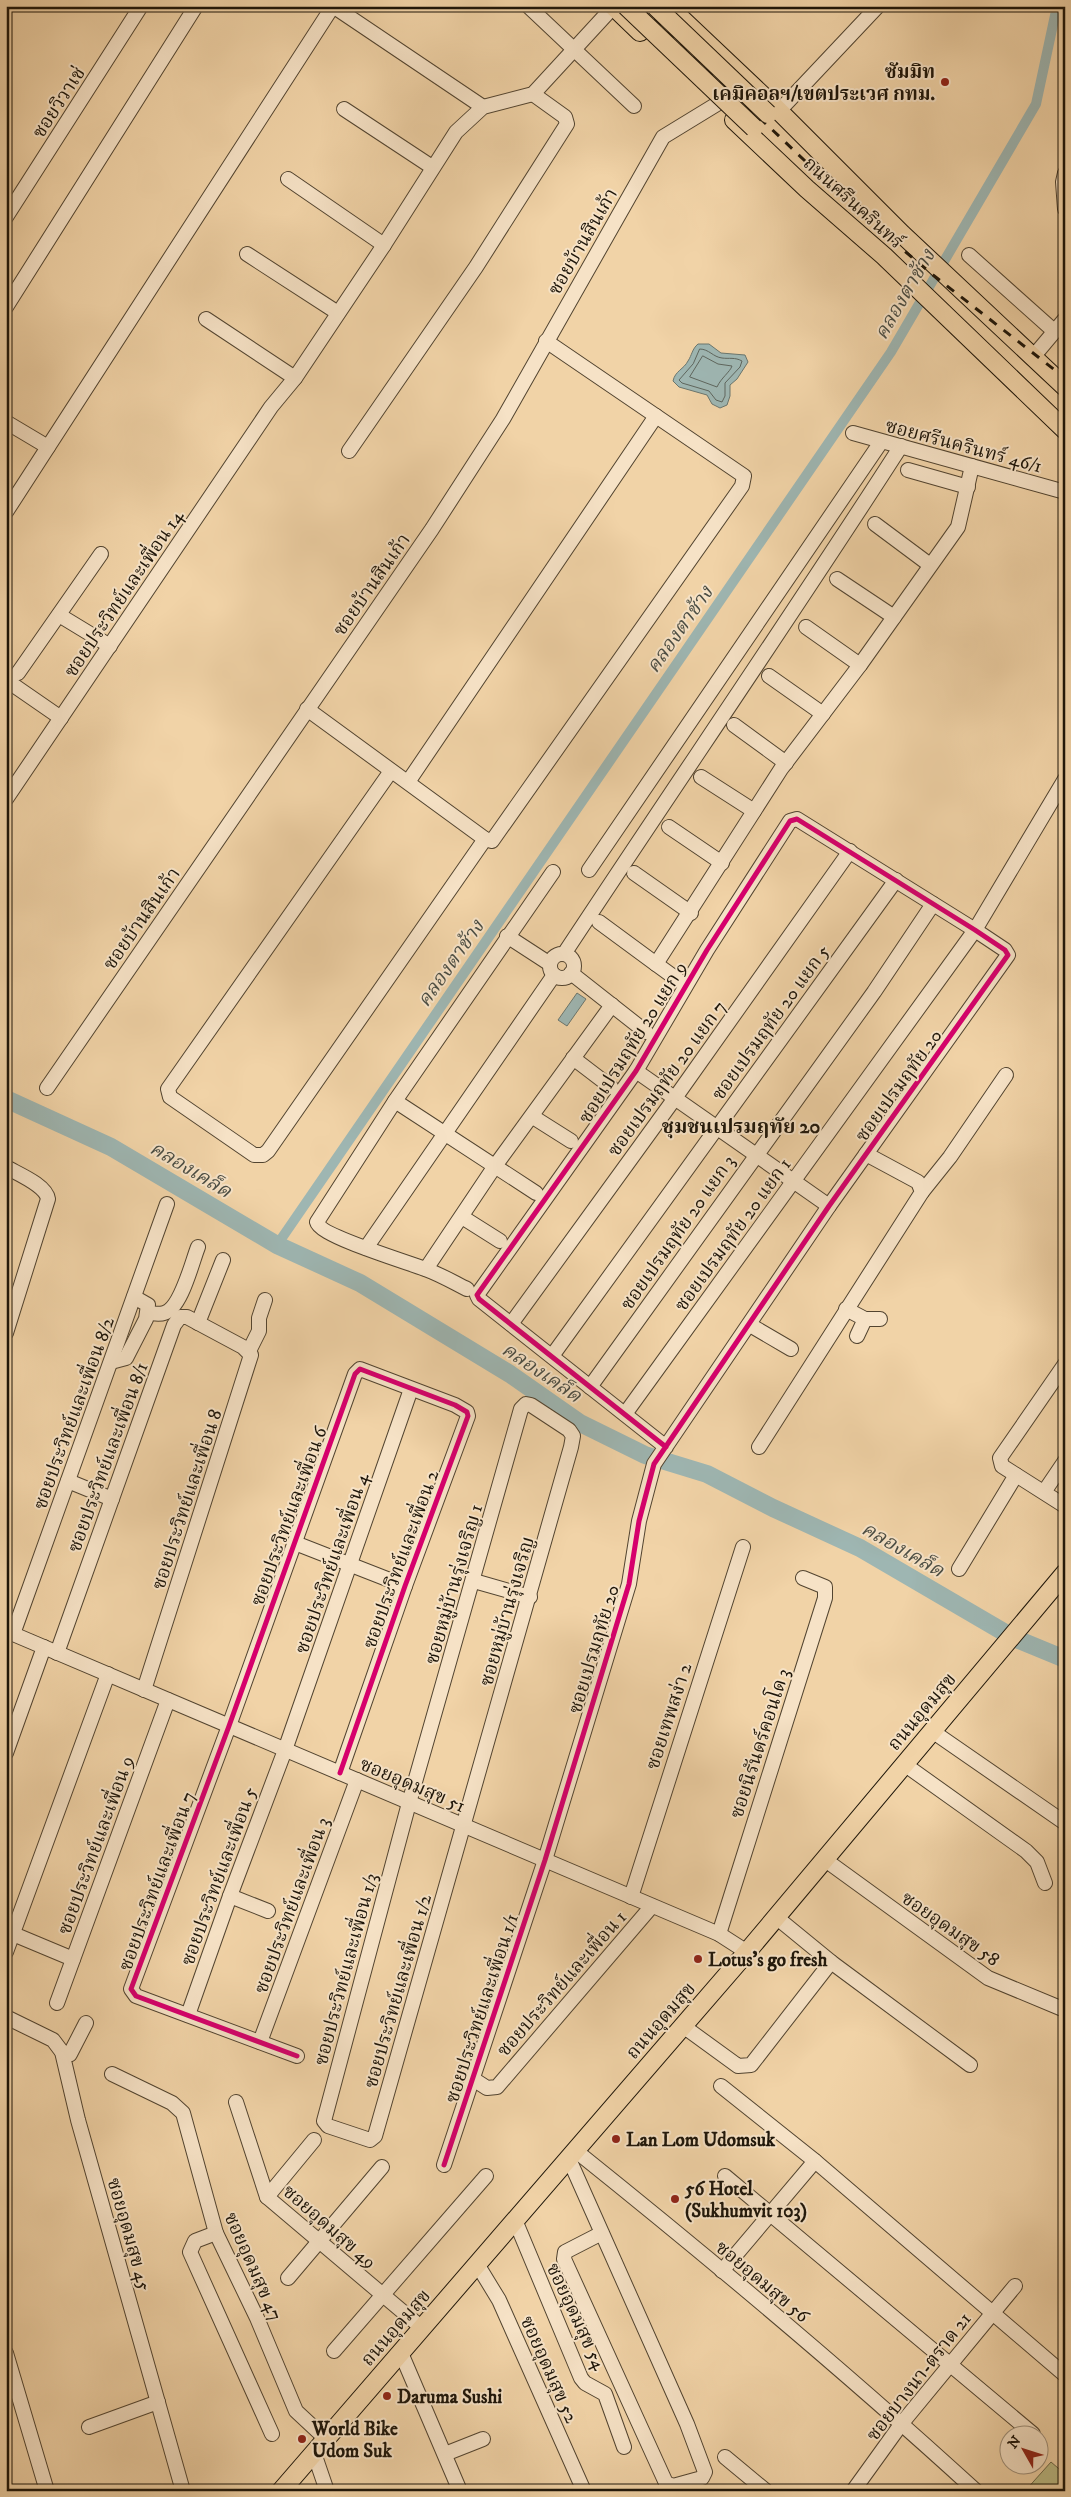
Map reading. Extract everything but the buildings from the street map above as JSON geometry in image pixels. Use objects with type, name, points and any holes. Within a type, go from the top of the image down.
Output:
[{"type":"main road","name":"ถนนศรีนครินทร์","points":[[614,6],[807,190],[884,256],[1065,430]]},
{"type":"main road","points":[[626,6],[884,256]]},
{"type":"main road","points":[[655,6],[774,113]]},
{"type":"main road","points":[[668,6],[735,70],[774,113]]},
{"type":"main road","points":[[713,100],[704,78],[710,68],[717,66],[735,70]]},
{"type":"main road","name":"ถนนศรีนครินทร์","points":[[774,113],[844,186],[902,234],[1065,386]]},
{"type":"main road","name":"ถนนอุดมสุข","points":[[281,2491],[747,1952],[1065,1573]]},
{"type":"street","name":"ซอยวิวาเช่","points":[[6,217],[141,6]]},
{"type":"street","points":[[6,307],[196,6]]},
{"type":"street","points":[[6,512],[333,6],[483,107],[536,92],[614,6]]},
{"type":"street","points":[[528,6],[634,106]]},
{"type":"street","points":[[774,113],[878,6]]},
{"type":"street","points":[[349,451],[476,267],[567,124],[565,117],[536,92]]},
{"type":"street","name":"ซอยบ้านสินเก้า","points":[[47,1088],[432,529],[503,419],[663,137],[713,100]]},
{"type":"street","name":"ซอยประวิทย์และเพื่อน 14","points":[[6,799],[271,407],[296,378],[456,132],[483,107]]},
{"type":"street","points":[[344,109],[432,167]]},
{"type":"street","points":[[1065,174],[1062,182],[1065,209]]},
{"type":"street","points":[[288,179],[384,245]]},
{"type":"street","points":[[247,254],[338,313]]},
{"type":"street","points":[[969,254],[1054,331]]},
{"type":"street","points":[[206,319],[296,378]]},
{"type":"street","points":[[1033,357],[1065,319]]},
{"type":"street","points":[[307,709],[391,772],[408,782],[485,839],[492,841],[496,838],[744,481],[744,476],[546,341]]},
{"type":"street","points":[[408,782],[656,416]]},
{"type":"street","points":[[6,422],[48,447]]},
{"type":"street","name":"ซอยศรีนครินทร์ 46/1","points":[[854,433],[1065,492]]},
{"type":"street","points":[[589,870],[881,442]]},
{"type":"street","points":[[366,1248],[445,1133],[552,970],[555,956],[564,954],[709,733],[820,572],[901,446]]},
{"type":"street","points":[[656,964],[691,913],[786,762],[860,665],[958,526],[972,466]]},
{"type":"street","points":[[908,470],[968,487]]},
{"type":"street","points":[[875,524],[930,565]]},
{"type":"street","points":[[61,718],[12,676],[59,615],[101,554]]},
{"type":"street","points":[[837,579],[894,617]]},
{"type":"street","points":[[59,615],[110,646]]},
{"type":"street","points":[[806,627],[860,665]]},
{"type":"street","points":[[769,676],[823,714]]},
{"type":"street","points":[[734,725],[786,762]]},
{"type":"street","points":[[391,772],[168,1089],[170,1097],[254,1155],[263,1155],[268,1151],[485,839]]},
{"type":"street","points":[[701,776],[754,811]]},
{"type":"street","name":"ซอยเปรมฤทัย 20 แยก 1","points":[[625,1414],[975,930],[1065,779]]},
{"type":"street","name":"ซอยเปรมฤทัย 20","points":[[545,1860],[629,1584],[639,1521],[659,1455],[750,1325],[829,1206],[1007,957],[1005,950],[850,851],[797,819],[790,821]]},
{"type":"street","name":"ซอยเปรมฤทัย 20 แยก 9","points":[[511,1324],[479,1299],[478,1292],[636,1071],[707,950],[790,821]]},
{"type":"street","points":[[670,827],[722,863]]},
{"type":"street","name":"ซอยเปรมฤทัย 20 แยก 7","points":[[511,1324],[675,1098],[850,851]]},
{"type":"street","points":[[467,1289],[426,1269],[366,1248],[322,1229],[317,1222],[395,1101],[507,936],[553,872]]},
{"type":"street","points":[[634,874],[691,913]]},
{"type":"street","name":"ซอยเปรมฤทัย 20 แยก 5","points":[[552,1356],[896,880]]},
{"type":"street","name":"ซอยเปรมฤทัย 20 แยก 3","points":[[590,1387],[874,992],[933,904]]},
{"type":"street","points":[[599,922],[678,980]]},
{"type":"street","points":[[507,936],[552,970],[566,977],[571,973],[573,961],[564,954]]},
{"type":"street","points":[[571,973],[646,1032]]},
{"type":"street","points":[[426,1269],[495,1166],[533,1117],[612,1005]]},
{"type":"street","points":[[573,1058],[611,1087]]},
{"type":"street","points":[[636,1071],[829,1206]]},
{"type":"street","points":[[759,1447],[922,1192],[950,1157],[1006,1075]]},
{"type":"street","points":[[395,1101],[536,1193]]},
{"type":"street","points":[[533,1117],[570,1141]]},
{"type":"street","points":[[866,1154],[918,1182],[922,1192]]},
{"type":"street","points":[[6,1167],[40,1188],[47,1195],[48,1199],[6,1333]]},
{"type":"street","name":"ซอยประวิทย์และเพื่อน 8/2","points":[[10,1633],[68,1481],[167,1204]]},
{"type":"street","points":[[462,1217],[500,1241]]},
{"type":"street","points":[[148,1313],[164,1313],[172,1307],[180,1296],[198,1247]]},
{"type":"street","points":[[198,1324],[223,1260]]},
{"type":"street","points":[[111,1362],[126,1358],[148,1313],[148,1305],[134,1297]]},
{"type":"street","name":"ซอยประวิทย์และเพื่อน 8","points":[[144,1690],[240,1391],[251,1355],[250,1351],[259,1331],[259,1318],[265,1300]]},
{"type":"street","points":[[846,1309],[865,1319],[880,1319]]},
{"type":"street","name":"ซอยประวิทย์และเพื่อน 8/1","points":[[6,1753],[112,1499],[174,1325],[180,1317],[187,1317],[250,1351]]},
{"type":"street","points":[[857,1336],[865,1319]]},
{"type":"street","points":[[511,1324],[625,1414],[659,1455]]},
{"type":"street","points":[[750,1325],[791,1349]]},
{"type":"street","points":[[1065,1364],[1000,1458],[1002,1466],[1065,1506]]},
{"type":"street","name":"ซอยประวิทย์และเพื่อน 6","points":[[229,1726],[357,1371],[367,1371],[411,1389]]},
{"type":"street","name":"ซอยประวิทย์และเพื่อน 4","points":[[286,1750],[411,1389]]},
{"type":"street","name":"ซอยประวิทย์และเพื่อน 2","points":[[340,1773],[405,1586],[468,1416],[468,1412],[455,1405],[411,1389]]},
{"type":"street","name":"ซอยหมู่บ้านรุ่งเจริญ 1","points":[[409,1803],[474,1581],[521,1409],[528,1404],[550,1417]]},
{"type":"street","name":"ซอยหมู่บ้านรุ่งเจริญ","points":[[464,1826],[530,1597],[573,1436],[569,1430],[550,1417]]},
{"type":"street","points":[[1044,1492],[1065,1461]]},
{"type":"street","points":[[960,1568],[1016,1475]]},
{"type":"street","points":[[68,1481],[112,1499]]},
{"type":"street","points":[[295,1543],[405,1586]]},
{"type":"street","name":"ซอยเทพสง่า 2","points":[[631,1897],[743,1547]]},
{"type":"street","name":"ซอยนิรันดร์คอนโด 3","points":[[719,1934],[825,1598],[825,1587],[803,1578]]},
{"type":"street","points":[[474,1581],[530,1597]]},
{"type":"street","name":"ซอยอุดมสุข 51","points":[[10,1633],[719,1934],[747,1952]]},
{"type":"street","points":[[6,1952],[10,1932],[108,1674]]},
{"type":"street","name":"ซอยประวิทย์และเพื่อน 9","points":[[58,2003],[168,1700]]},
{"type":"street","name":"ซอยประวิทย์และเพื่อน 7","points":[[229,1726],[132,1989],[136,1996],[297,2056]]},
{"type":"street","points":[[932,1731],[1065,1823]]},
{"type":"street","name":"ซอยประวิทย์และเพื่อน 5","points":[[188,2016],[230,1896],[286,1750]]},
{"type":"street","points":[[904,1764],[1026,1851],[1037,1862],[1046,1883]]},
{"type":"street","name":"ซอยประวิทย์และเพื่อน 3","points":[[260,2042],[357,1780]]},
{"type":"street","name":"ซอยประวิทย์และเพื่อน 1/3","points":[[346,2133],[328,2126],[324,2121],[409,1803]]},
{"type":"street","name":"ซอยประวิทย์และเพื่อน 1/2","points":[[346,2133],[364,2140],[370,2140],[375,2136],[464,1826]]},
{"type":"street","name":"ซอยประวิทย์และเพื่อน 1/1","points":[[444,2165],[545,1860]]},
{"type":"street","name":"ซอยอุดมสุข 58","points":[[824,1860],[988,1978],[1065,2010]]},
{"type":"street","points":[[230,1896],[268,1911]]},
{"type":"street","name":"ซอยประวิทย์และเพื่อน 1","points":[[473,2079],[486,2088],[496,2087],[652,1906]]},
{"type":"street","points":[[776,1917],[831,1962],[970,2066]]},
{"type":"street","points":[[10,1932],[73,1959]]},
{"type":"street","points":[[683,2026],[738,2066],[751,2066],[831,1962]]},
{"type":"street","points":[[6,2017],[53,2040],[66,2053],[86,2023]]},
{"type":"street","name":"ซอยอุดมสุข 45","points":[[66,2053],[78,2120],[183,2491]]},
{"type":"street","name":"ซอยอุดมสุข 47","points":[[112,2074],[172,2103],[183,2113],[216,2233],[257,2318],[296,2410],[326,2439]]},
{"type":"street","points":[[721,2086],[815,2161],[1065,2375]]},
{"type":"street","name":"ซอยอุดมสุข 49","points":[[236,2102],[267,2197],[422,2328]]},
{"type":"street","points":[[267,2197],[314,2140]]},
{"type":"street","points":[[572,2155],[602,2233],[687,2424],[705,2472],[702,2478],[673,2486],[666,2483],[564,2259],[564,2252],[602,2233]]},
{"type":"street","name":"ซอยอุดมสุข 56","points":[[572,2155],[722,2270],[902,2422],[976,2491]]},
{"type":"street","points":[[722,2270],[815,2161]]},
{"type":"street","points":[[288,2278],[382,2167]]},
{"type":"street","points":[[334,2352],[486,2176]]},
{"type":"street","points":[[725,2176],[1021,2424]]},
{"type":"street","name":"ซอยอุดมสุข 54","points":[[515,2220],[581,2378],[585,2383],[604,2394],[624,2447]]},
{"type":"street","points":[[216,2233],[195,2241],[190,2252],[272,2434]]},
{"type":"street","name":"ซอยอุดมสุข 52","points":[[477,2264],[499,2300],[584,2491]]},
{"type":"street","name":"ซอยบางนา-ตราด 21","points":[[853,2491],[902,2422],[1015,2286]]},
{"type":"street","points":[[6,2353],[47,2491]]},
{"type":"street","points":[[401,2353],[460,2491]]},
{"type":"street","points":[[89,2427],[158,2402]]},
{"type":"street","points":[[445,2454],[483,2439]]},
{"type":"street","points":[[314,2453],[326,2491]]},
{"type":"street","points":[[726,2457],[766,2491]]},
{"type":"green space","points":[[1051,2462],[1065,2474],[1065,2491],[1025,2491],[1040,2474],[1048,2474],[1048,2465]]},
{"type":"water","points":[[698,344],[709,344],[721,353],[745,355],[748,362],[737,379],[730,385],[730,396],[727,405],[720,408],[712,404],[707,395],[679,387],[673,381]]},
{"type":"water","points":[[577,993],[586,999],[567,1026],[558,1020]]},
{"type":"waterway","name":"คลองตาช้าง","points":[[277,1245],[891,352],[1036,104],[1057,6]]},
{"type":"waterway","name":"คลองเคล็ด","points":[[6,1099],[111,1147],[277,1245],[360,1283],[510,1374],[580,1423],[645,1455],[707,1474],[773,1508],[860,1548],[1014,1638],[1065,1659]]},
{"type":"railway","points":[[642,6],[863,216],[933,275],[1065,378]]},
{"type":"cycle path","points":[[444,2165],[545,1860],[629,1584],[639,1521],[654,1464],[829,1206],[1008,955],[1005,950],[975,930],[797,819],[790,821],[707,950],[636,1071],[477,1295],[479,1299],[666,1447]]},
{"type":"cycle path","points":[[297,2056],[136,1996],[131,1989],[229,1726],[355,1374],[360,1369],[455,1405],[467,1412],[468,1416],[405,1586],[340,1773]]},
{"type":"place","name":"ซัมมิท เคมิคอลฯ/เขตประเวศ กทม.","points":[[945,82]]},
{"type":"place","name":"Lotus's go fresh","points":[[698,1959]]},
{"type":"place","name":"Lan Lom Udomsuk","points":[[616,2139]]},
{"type":"place","name":"56 Hotel (Sukhumvit 103)","points":[[675,2199]]},
{"type":"place","name":"Daruma Sushi","points":[[387,2396]]},
{"type":"place","name":"World Bike Udom Suk","points":[[302,2439]]},
{"type":"district","name":"ชุมชนเปรมฤทัย 20","points":[[741,1126]]}]
